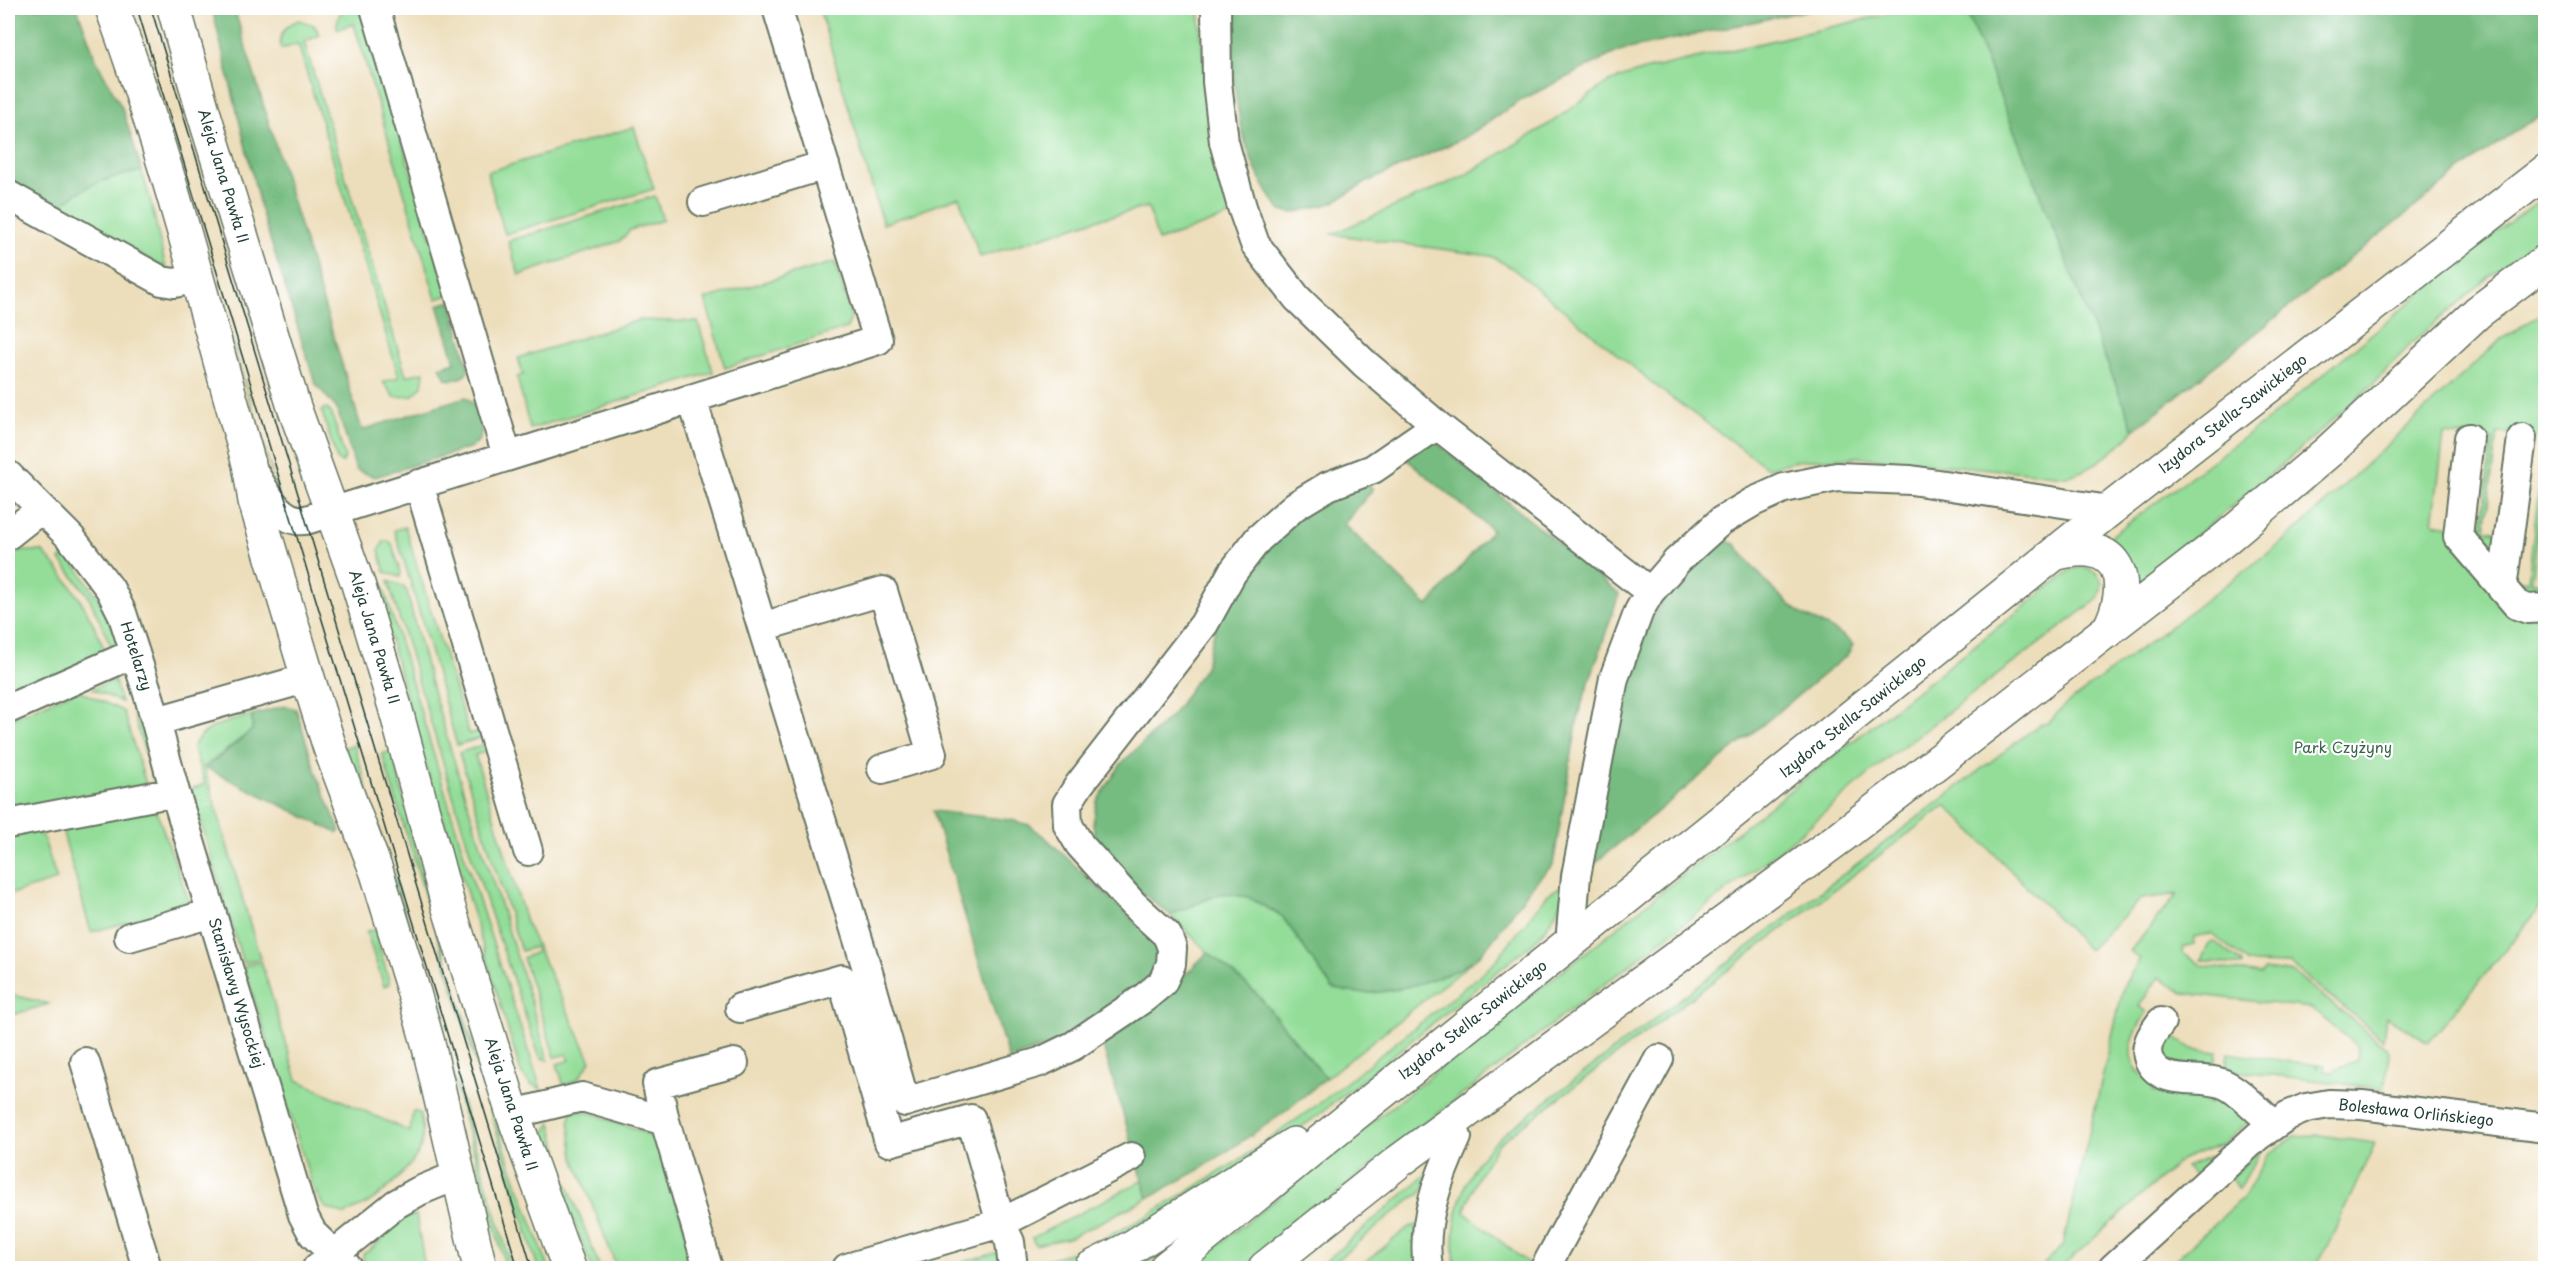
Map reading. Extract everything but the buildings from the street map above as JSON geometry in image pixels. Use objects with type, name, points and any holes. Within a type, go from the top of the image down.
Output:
[{"type":"main road","points":[[112,8],[139,82],[249,464],[255,501],[308,678],[330,748],[377,873],[395,929],[428,1043],[480,1269]]},
{"type":"main road","name":"Aleja Jana Pawła II","points":[[174,8],[203,111],[294,407],[351,561],[392,696],[448,905],[513,1114],[569,1269]]},
{"type":"main road","name":"Izydora Stella-Sawickiego","points":[[1166,1269],[1251,1202],[1381,1092],[2109,510],[2546,171]]},
{"type":"main road","points":[[1265,1269],[1398,1162],[1842,836],[2225,539],[2329,451],[2478,312],[2546,261]]},
{"type":"main road","points":[[2058,553],[2077,550],[2094,551],[2102,554],[2115,566],[2120,578],[2122,597],[2108,631]]},
{"type":"main road","points":[[1091,1269],[1132,1247],[1262,1162],[1381,1092]]},
{"type":"main road","points":[[1302,1269],[1457,1137],[1480,1104]]},
{"type":"street","points":[[375,8],[507,456]]},
{"type":"street","points":[[249,464],[283,516],[302,520],[878,340],[777,8]]},
{"type":"street","points":[[1216,8],[1216,82],[1224,142],[1255,244],[1297,298],[1364,363],[1437,425],[1650,592]]},
{"type":"street","points":[[703,202],[825,165]]},
{"type":"street","points":[[8,195],[162,282],[174,283],[196,279]]},
{"type":"street","points":[[692,399],[762,627],[855,975],[889,1142],[971,1119]]},
{"type":"street","points":[[855,975],[905,1102],[1040,1062],[1073,1046],[1144,998],[1162,983],[1171,964],[1172,948],[1167,935],[1133,904],[1080,845],[1068,825],[1067,804],[1079,785],[1204,624],[1232,573],[1258,539],[1294,506],[1328,486],[1374,469],[1437,425]]},
{"type":"street","points":[[2469,438],[2458,536],[2513,602],[2522,608],[2546,608]]},
{"type":"street","points":[[2502,589],[2522,438]]},
{"type":"street","points":[[1570,943],[1576,876],[1614,678],[1639,611],[1650,592],[1677,561],[1721,521],[1784,488],[1837,477],[1911,480],[2109,510]]},
{"type":"street","points":[[419,484],[528,851]]},
{"type":"street","name":"Hotelarzy","points":[[19,507],[71,538],[110,589],[122,613],[157,721]]},
{"type":"street","points":[[762,627],[883,591],[932,754],[882,769]]},
{"type":"street","points":[[8,709],[135,653]]},
{"type":"street","points":[[157,721],[308,678]]},
{"type":"street","name":"Stanisławy Wysockiej","points":[[157,721],[175,792],[303,1215],[313,1234],[333,1264],[406,1196],[458,1175]]},
{"type":"street","points":[[8,824],[175,792]]},
{"type":"street","points":[[129,937],[212,913]]},
{"type":"street","points":[[740,1008],[855,975]]},
{"type":"street","points":[[2161,1022],[2149,1040],[2147,1048],[2150,1062],[2156,1071],[2165,1076],[2225,1084],[2266,1130]]},
{"type":"street","points":[[1545,1269],[1659,1059]]},
{"type":"street","points":[[85,1062],[147,1269]]},
{"type":"street","points":[[708,1269],[665,1121],[657,1084],[735,1063]]},
{"type":"street","points":[[962,1086],[1001,1223],[1010,1242],[1013,1269]]},
{"type":"street","points":[[513,1114],[582,1097],[665,1121]]},
{"type":"street","name":"Bolesława Orlińskiego","points":[[2113,1269],[2266,1130],[2306,1108],[2345,1104],[2546,1128]]},
{"type":"street","points":[[1428,1269],[1426,1236],[1429,1211],[1442,1171],[1457,1137]]},
{"type":"street","points":[[847,1269],[1001,1223],[1131,1157]]},
{"type":"green space","points":[[8,8],[77,8],[96,60],[122,108],[151,202],[166,269],[8,182]]},
{"type":"green space","points":[[8,8],[77,8],[96,60],[122,108],[142,171],[96,183],[56,210],[8,182]]},
{"type":"green space","points":[[125,8],[131,8],[280,500],[186,193]]},
{"type":"green space","points":[[212,8],[234,8],[362,430],[465,397],[474,405],[481,421],[480,439],[472,447],[375,477],[356,470],[337,409],[315,383],[261,210]]},
{"type":"green space","points":[[353,8],[362,13],[449,295],[436,299],[354,24],[337,29],[342,11]]},
{"type":"green space","points":[[819,8],[1199,8],[1212,111],[1235,214],[1158,241],[1148,207],[1092,221],[980,257],[959,197],[883,224]]},
{"type":"green space","points":[[1234,8],[1818,8],[1619,51],[1523,99],[1464,138],[1367,182],[1332,203],[1293,213],[1281,211],[1266,189],[1245,140],[1235,88]]},
{"type":"green space","points":[[1914,8],[1965,8],[2134,430],[2104,458],[2077,473],[2067,476],[1858,457],[1795,461],[1768,468],[1661,390],[1512,268],[1491,256],[1332,234],[1462,177],[1549,124],[1608,82],[1644,70]]},
{"type":"green space","points":[[1965,8],[2545,8],[2545,112],[2478,157],[2134,430]]},
{"type":"green space","points":[[299,20],[314,25],[320,35],[304,42],[406,376],[424,372],[422,386],[412,396],[394,397],[383,382],[399,377],[298,44],[281,49],[284,31]]},
{"type":"green space","points":[[634,127],[654,189],[505,234],[487,172]]},
{"type":"green space","points":[[655,196],[663,220],[630,230],[620,241],[519,275],[508,241]]},
{"type":"green space","points":[[2545,196],[2545,236],[2498,269],[2412,343],[2372,385],[2290,458],[2132,589],[2103,542],[2275,414],[2485,240]]},
{"type":"green space","points":[[835,262],[851,318],[847,328],[725,368],[705,299]]},
{"type":"green space","points":[[451,301],[469,370],[462,377],[453,380],[446,379],[440,367],[455,362],[438,305]]},
{"type":"green space","name":"Park Czyżyny","points":[[2545,311],[2545,438],[2497,433],[2485,530],[2501,532],[2498,543],[2484,549],[2465,528],[2481,530],[2492,440],[2444,434],[2433,523],[2449,526],[2545,616],[2545,902],[2428,1043],[2386,1016],[2383,1039],[2290,964],[2249,963],[2211,933],[2195,937],[2194,944],[2183,947],[2182,953],[2203,966],[2261,974],[2265,969],[2294,973],[2387,1048],[2390,1056],[2384,1089],[2226,1069],[2228,1053],[2316,1065],[2318,1070],[2317,1064],[2325,1065],[2324,1071],[2332,1072],[2357,1060],[2358,1047],[2311,1008],[2183,993],[2159,977],[2139,1006],[2147,1012],[2132,1041],[2132,1059],[2135,1067],[2153,1082],[2153,1092],[2192,1096],[2210,1104],[2212,1093],[2252,1118],[2224,1143],[2182,1159],[2061,1268],[2040,1268],[2063,1245],[2124,985],[2140,959],[2130,951],[2178,894],[2141,899],[2089,950],[1946,805],[1498,1144],[1477,1178],[1464,1212],[1534,1268],[1455,1268],[1454,1231],[1461,1196],[1476,1164],[1501,1136],[2040,724],[2047,724],[2064,706],[2283,542],[2499,341]]},
{"type":"green space","points":[[639,320],[698,322],[713,372],[530,429],[517,377],[523,375],[518,358]]},
{"type":"green space","points":[[327,408],[332,414],[345,458],[342,463],[337,460],[322,412]]},
{"type":"green space","points":[[1432,439],[1619,594],[1579,712],[1553,865],[1533,885],[1492,940],[1473,960],[1443,976],[1425,982],[1373,993],[1359,993],[1332,988],[1282,916],[1248,897],[1222,893],[1170,915],[1132,885],[1097,847],[1093,824],[1097,801],[1121,764],[1173,714],[1205,667],[1217,621],[1240,573],[1312,505],[1367,483],[1373,489],[1344,524],[1428,606],[1492,530],[1404,457]]},
{"type":"green space","points":[[2545,439],[2545,470],[2532,582],[2545,583],[2545,587],[2541,595],[2531,601],[2511,579],[2528,581]]},
{"type":"green space","points":[[405,527],[469,734],[484,730],[487,736],[457,745],[394,530]]},
{"type":"green space","points":[[384,541],[392,544],[401,573],[400,577],[385,572],[379,550]]},
{"type":"green space","points":[[1725,541],[1735,544],[1766,582],[1793,607],[1808,618],[1842,635],[1853,645],[1847,655],[1590,867],[1615,734],[1627,685],[1643,639],[1664,597],[1691,564]]},
{"type":"green space","points":[[19,551],[42,551],[53,563],[79,598],[106,653],[8,701],[8,560]]},
{"type":"green space","points":[[67,553],[97,596],[119,640],[112,648],[88,595],[60,560]]},
{"type":"green space","points":[[2085,567],[2095,572],[2100,579],[2101,588],[2098,599],[1889,757],[1787,845],[1552,1024],[1242,1268],[1189,1268],[2072,569]]},
{"type":"green space","points":[[371,571],[380,576],[465,858],[541,1089],[530,1084],[521,1073],[453,847],[428,774]]},
{"type":"green space","points":[[388,581],[402,586],[407,591],[438,709],[548,1060],[542,1058],[538,1053],[471,855]]},
{"type":"green space","points":[[114,680],[121,702],[92,689]]},
{"type":"green space","points":[[77,690],[123,711],[146,784],[8,816],[8,720]]},
{"type":"green space","points":[[284,706],[296,709],[316,773],[340,831],[337,833],[206,768],[252,730],[252,715]]},
{"type":"green space","points":[[140,707],[160,771],[153,780],[132,709]]},
{"type":"green space","points":[[252,715],[252,730],[204,767],[260,958],[243,963],[191,789],[205,784],[193,747],[198,739],[218,725]]},
{"type":"green space","points":[[488,743],[491,750],[475,755],[527,925],[591,1061],[578,1079],[564,1086],[557,1064],[570,1060],[567,1054],[555,1057],[523,958],[537,952],[535,947],[521,951],[459,753]]},
{"type":"green space","points":[[354,745],[413,939],[343,748]]},
{"type":"green space","points":[[392,751],[430,907],[508,1158],[549,1268],[538,1268],[382,754]]},
{"type":"green space","points":[[156,810],[189,901],[184,907],[91,932],[63,833],[70,823]]},
{"type":"green space","points":[[933,811],[1011,820],[1029,825],[1046,838],[1156,942],[1159,953],[1153,982],[1076,1035],[1009,1060]]},
{"type":"green space","points":[[36,830],[43,837],[57,880],[8,895],[8,833]]},
{"type":"green space","points":[[1560,887],[1565,888],[1557,911],[1533,943],[1312,1120],[1165,1216],[1056,1268],[1023,1268],[1023,1265],[1078,1251],[1144,1218],[1238,1161],[1324,1100],[1493,964],[1548,894]]},
{"type":"green space","points":[[1222,893],[1248,897],[1282,916],[1332,988],[1387,991],[1445,975],[1472,962],[1326,1078],[1256,993],[1218,962],[1170,915]]},
{"type":"green space","points":[[374,930],[390,984],[384,986],[366,931]]},
{"type":"green space","points":[[2214,941],[2242,963],[2242,966],[2201,960],[2210,942]]},
{"type":"green space","points":[[1208,952],[1256,993],[1326,1078],[1282,1114],[1199,1170],[1148,1198],[1103,1046],[1168,992]]},
{"type":"green space","points":[[261,961],[297,1080],[410,1132],[413,1111],[420,1113],[422,1142],[412,1162],[381,1193],[346,1215],[324,1207],[313,1188],[244,966]]},
{"type":"green space","points":[[8,994],[49,1004],[8,1016]]},
{"type":"green space","points":[[435,1013],[512,1268],[506,1268]]},
{"type":"green space","points":[[2171,1035],[2192,1049],[2217,1052],[2215,1068],[2172,1063],[2167,1059],[2164,1046]]},
{"type":"green space","points":[[571,1112],[593,1113],[620,1125],[621,1123],[647,1134],[658,1142],[697,1268],[617,1268],[574,1158],[569,1120]]},
{"type":"green space","points":[[551,1122],[564,1176],[600,1268],[592,1268],[543,1142],[546,1138],[543,1135]]},
{"type":"green space","points":[[2319,1135],[2375,1143],[2330,1241],[2315,1268],[2166,1268],[2244,1197],[2268,1155],[2295,1136]]},
{"type":"green space","points":[[2263,1147],[2239,1189],[2231,1177]]},
{"type":"green space","points":[[2226,1151],[2195,1176],[2185,1167]]},
{"type":"green space","points":[[1430,1171],[1421,1194],[1412,1198],[1327,1268],[1318,1268]]},
{"type":"green space","points":[[1143,1180],[1148,1198],[1069,1238],[1035,1245],[1032,1238]]},
{"type":"green space","points":[[416,1215],[425,1268],[364,1268],[363,1254],[401,1221]]},
{"type":"green space","points":[[1418,1225],[1417,1268],[1358,1268],[1409,1227]]},
{"type":"green space","points":[[1169,1246],[1142,1268],[1124,1268]]},
{"type":"green space","points":[[999,1252],[1005,1257],[982,1268],[941,1268]]},
{"type":"tram line","points":[[137,8],[518,1268]]},
{"type":"tram line","points":[[151,8],[532,1268]]}]
